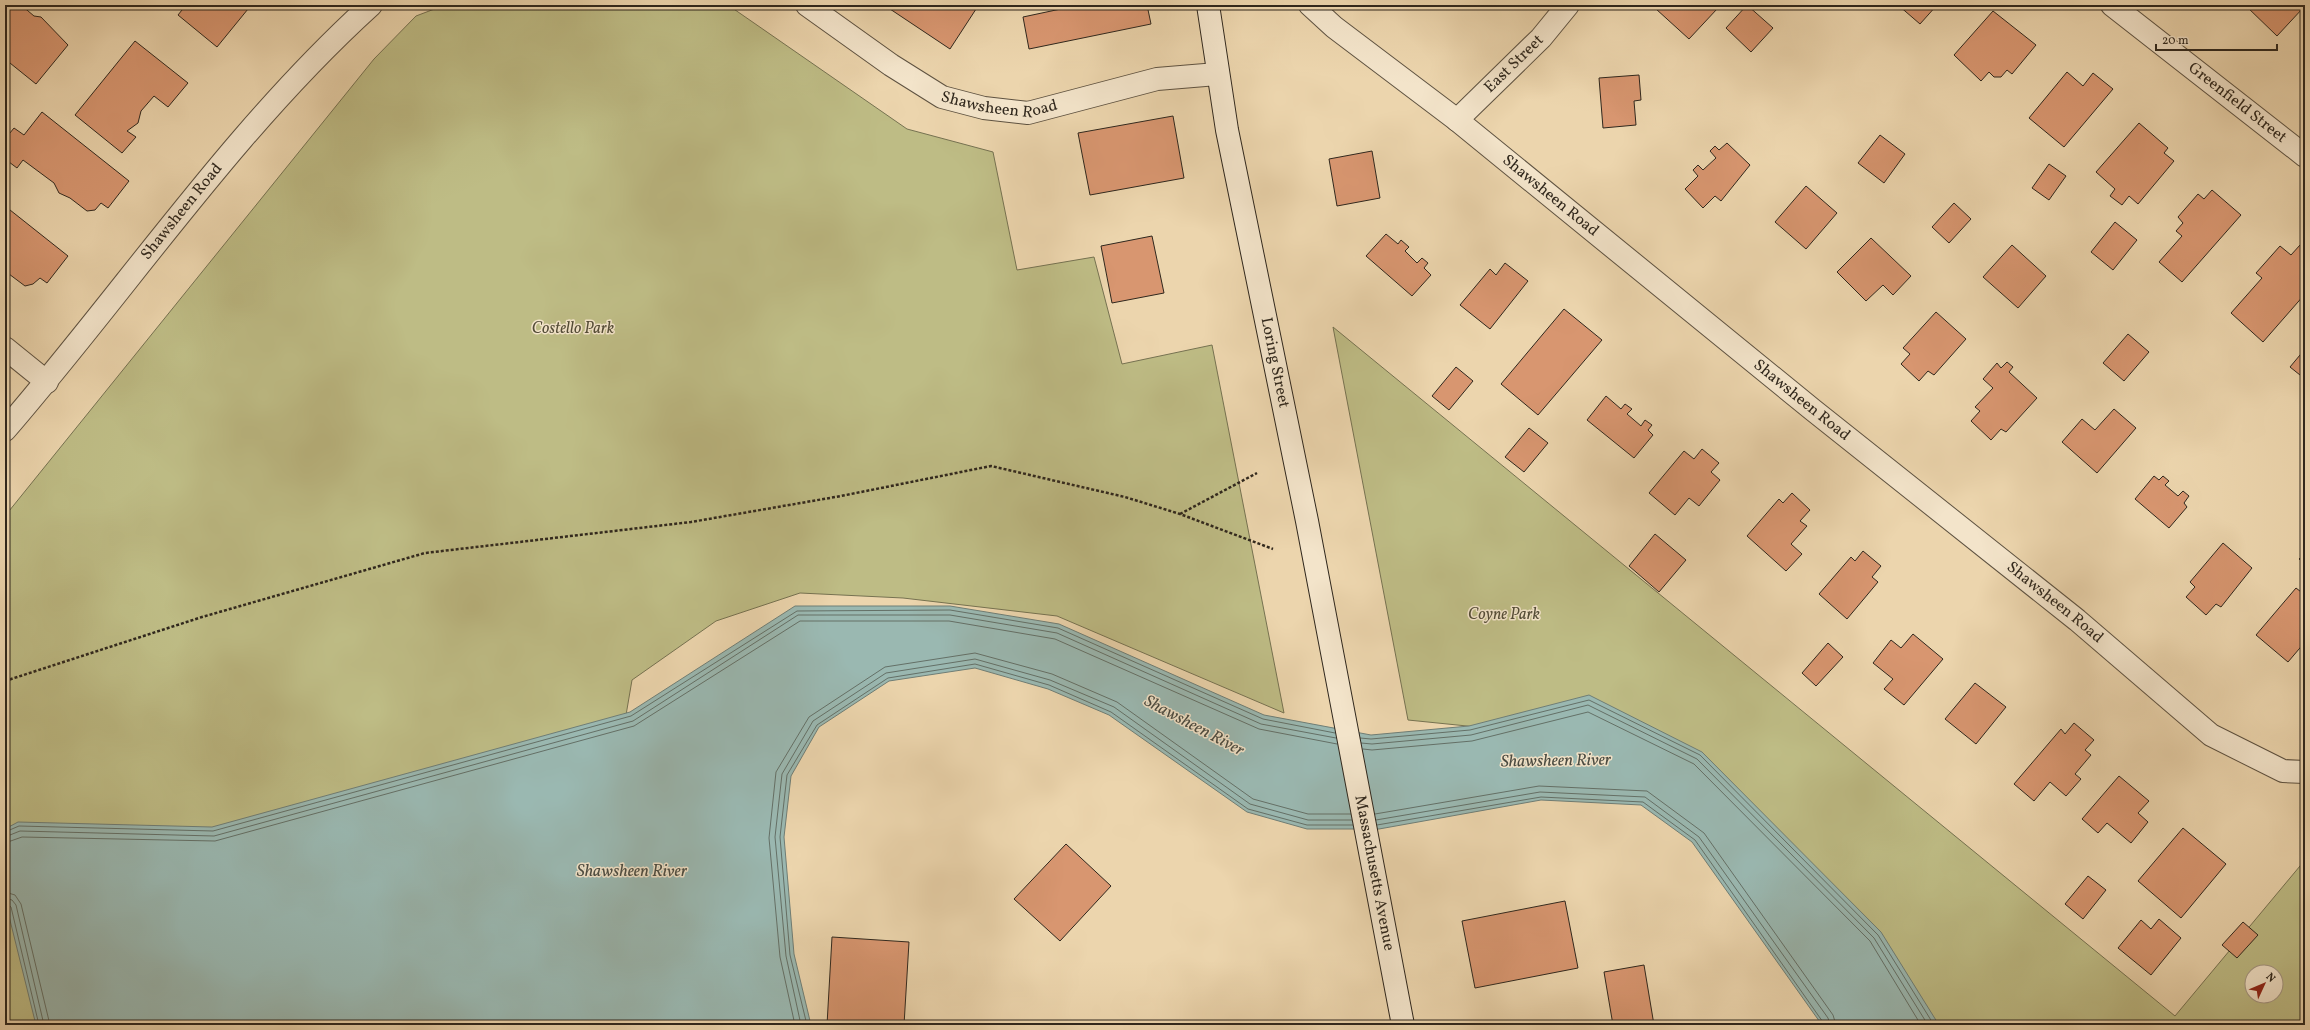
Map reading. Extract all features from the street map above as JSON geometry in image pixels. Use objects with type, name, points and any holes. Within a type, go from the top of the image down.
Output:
[{"type":"street","name":"Shawsheen Road","points":[[5,430],[47,382],[254,125],[311,62],[371,5]]},
{"type":"street","name":"Shawsheen Road","points":[[807,5],[891,66],[942,97],[984,108],[1028,113],[1157,79],[1217,74]]},
{"type":"street","name":"Loring Street","points":[[1208,5],[1217,74],[1345,721]]},
{"type":"street","name":"Shawsheen Road","points":[[1310,5],[1334,27],[1457,120],[1813,410],[2077,620],[2211,735],[2283,771],[2305,772]]},
{"type":"street","name":"East Street","points":[[1457,120],[1541,38],[1568,5]]},
{"type":"street","name":"Greenfield Street","points":[[2112,5],[2305,156]]},
{"type":"street","points":[[5,348],[47,382]]},
{"type":"street","name":"Massachusetts Avenue","points":[[1345,721],[1403,1025]]},
{"type":"path","points":[[5,681],[202,618],[425,554],[691,522],[841,496],[991,466],[1125,497],[1180,514],[1273,549]]},
{"type":"path","points":[[1180,514],[1257,473]]},
{"type":"green space","name":"Costello Park","points":[[445,5],[728,5],[907,129],[993,152],[1017,270],[1094,257],[1122,364],[1212,345],[1284,713],[1057,616],[903,598],[800,593],[716,621],[632,680],[618,762],[652,1025],[5,1025],[5,516],[374,59],[416,16]]},
{"type":"green space","name":"Coyne Park","points":[[1333,327],[2175,1016],[2305,860],[2305,1025],[1920,1025],[1575,737],[1408,720]]},
{"type":"water","name":"Shawsheen River","points":[[795,606],[950,606],[1059,624],[1264,715],[1371,735],[1469,726],[1589,695],[1702,752],[1881,932],[1939,1025],[1822,1025],[1692,842],[1641,805],[1541,800],[1379,829],[1307,829],[1247,812],[1109,715],[1048,689],[975,668],[889,681],[819,727],[791,776],[784,837],[794,954],[811,1025],[36,1025],[5,900],[5,829],[18,822],[212,827],[630,712]]},
{"type":"building","points":[[5,5],[21,5],[34,16],[41,17],[68,45],[36,84],[5,59]]},
{"type":"building","points":[[186,5],[257,5],[248,9],[217,47],[178,15]]},
{"type":"building","points":[[884,5],[958,5],[961,7],[963,5],[978,6],[950,49]]},
{"type":"building","points":[[1069,5],[1147,5],[1151,24],[1029,49],[1023,17],[1070,7]]},
{"type":"building","points":[[1659,5],[1712,5],[1717,9],[1689,39],[1656,9]]},
{"type":"building","points":[[1747,5],[1773,28],[1751,52],[1726,28]]},
{"type":"building","points":[[1898,5],[1937,5],[1920,24]]},
{"type":"building","points":[[2245,5],[2299,5],[2303,8],[2277,36]]},
{"type":"building","points":[[1993,11],[2036,45],[2012,74],[2007,70],[2001,77],[1994,77],[1989,72],[1981,81],[1954,55]]},
{"type":"building","points":[[135,41],[188,83],[168,107],[154,96],[141,111],[138,123],[127,131],[136,137],[122,153],[75,115]]},
{"type":"building","points":[[2067,72],[2083,86],[2093,73],[2113,89],[2064,147],[2029,118]]},
{"type":"building","points":[[1639,75],[1641,100],[1634,101],[1636,125],[1603,128],[1599,78]]},
{"type":"building","points":[[42,112],[129,181],[108,208],[101,203],[95,210],[87,211],[70,198],[59,193],[54,183],[23,160],[17,168],[5,159],[5,139],[14,128],[24,135]]},
{"type":"building","points":[[1173,116],[1184,178],[1090,195],[1078,133]]},
{"type":"building","points":[[2139,123],[2168,148],[2164,153],[2174,161],[2138,204],[2129,196],[2122,205],[2110,196],[2115,189],[2096,172]]},
{"type":"building","points":[[1880,135],[1905,154],[1884,183],[1858,163]]},
{"type":"building","points":[[1727,143],[1750,165],[1721,201],[1715,196],[1703,208],[1685,189],[1698,176],[1693,170],[1698,165],[1703,170],[1716,158],[1710,151],[1715,146],[1719,150]]},
{"type":"building","points":[[1372,151],[1380,198],[1337,206],[1329,159]]},
{"type":"building","points":[[2049,164],[2066,176],[2049,200],[2032,188]]},
{"type":"building","points":[[1806,186],[1837,213],[1806,249],[1775,222]]},
{"type":"building","points":[[2212,190],[2241,215],[2182,282],[2159,262],[2182,236],[2176,231],[2183,223],[2178,217],[2198,194],[2204,199]]},
{"type":"building","points":[[1954,203],[1971,219],[1949,243],[1932,227]]},
{"type":"building","points":[[5,206],[68,256],[47,283],[40,278],[33,284],[25,286],[5,271]]},
{"type":"building","points":[[2115,222],[2137,240],[2113,270],[2091,252]]},
{"type":"building","points":[[1386,234],[1398,244],[1401,240],[1409,247],[1405,251],[1417,263],[1422,258],[1428,263],[1424,268],[1431,275],[1412,296],[1366,256]]},
{"type":"building","points":[[1152,236],[1164,293],[1112,303],[1101,246]]},
{"type":"building","points":[[1871,238],[1911,276],[1893,295],[1883,285],[1866,301],[1837,272]]},
{"type":"building","points":[[2012,245],[2046,276],[2018,308],[1983,277]]},
{"type":"building","points":[[2300,245],[2305,249],[2305,262],[2301,266],[2305,270],[2305,294],[2263,342],[2231,313],[2262,278],[2256,273],[2280,246],[2291,255]]},
{"type":"building","points":[[1505,263],[1528,281],[1490,329],[1460,305],[1490,269],[1496,275]]},
{"type":"building","points":[[1564,309],[1602,340],[1538,415],[1501,384]]},
{"type":"building","points":[[1936,312],[1966,339],[1934,375],[1928,371],[1919,381],[1901,364],[1910,354],[1903,348]]},
{"type":"building","points":[[2128,334],[2149,352],[2124,381],[2103,363]]},
{"type":"building","points":[[2305,349],[2305,379],[2290,367]]},
{"type":"building","points":[[2007,362],[2013,367],[2009,372],[2037,398],[2006,432],[2001,429],[1991,440],[1971,421],[1980,411],[1975,407],[1993,388],[1983,379],[1997,363],[2001,368]]},
{"type":"building","points":[[1456,367],[1473,381],[1449,410],[1432,396]]},
{"type":"building","points":[[1606,396],[1621,409],[1625,404],[1632,409],[1627,414],[1641,426],[1645,420],[1652,425],[1648,430],[1653,435],[1634,458],[1587,420]]},
{"type":"building","points":[[2114,409],[2136,428],[2097,473],[2062,442],[2082,419],[2095,430]]},
{"type":"building","points":[[1529,428],[1548,443],[1524,472],[1505,457]]},
{"type":"building","points":[[1702,449],[1719,463],[1711,472],[1720,480],[1699,506],[1689,498],[1675,515],[1649,493],[1684,451],[1694,459]]},
{"type":"building","points":[[2154,476],[2159,480],[2163,476],[2169,481],[2165,485],[2178,496],[2183,491],[2189,496],[2184,503],[2187,507],[2169,528],[2135,499]]},
{"type":"building","points":[[1792,493],[1810,510],[1800,521],[1807,526],[1791,544],[1802,554],[1786,571],[1747,536],[1779,499],[1783,503]]},
{"type":"building","points":[[1655,534],[1686,560],[1659,592],[1629,566]]},
{"type":"building","points":[[2223,543],[2252,568],[2221,607],[2216,604],[2206,615],[2186,597],[2195,587],[2190,582]]},
{"type":"building","points":[[1863,551],[1881,566],[1872,577],[1878,582],[1847,619],[1819,594],[1851,557],[1855,561]]},
{"type":"building","points":[[2305,553],[2305,564],[2299,559]]},
{"type":"building","points":[[2296,588],[2305,595],[2305,642],[2288,662],[2256,635]]},
{"type":"building","points":[[1913,634],[1943,659],[1904,705],[1884,689],[1893,679],[1873,663],[1891,640],[1901,648]]},
{"type":"building","points":[[1828,643],[1843,657],[1816,686],[1802,673]]},
{"type":"building","points":[[1975,683],[2006,707],[1976,744],[1945,719]]},
{"type":"building","points":[[2074,723],[2094,740],[2085,750],[2091,755],[2075,774],[2081,779],[2066,796],[2050,782],[2034,801],[2014,784],[2061,729],[2065,734]]},
{"type":"building","points":[[2119,776],[2149,801],[2138,813],[2148,822],[2131,843],[2107,823],[2098,833],[2082,819]]},
{"type":"building","points":[[2183,828],[2226,864],[2181,918],[2138,881]]},
{"type":"building","points":[[1066,844],[1111,886],[1060,941],[1014,899]]},
{"type":"building","points":[[2088,876],[2106,890],[2083,919],[2065,904]]},
{"type":"building","points":[[1565,901],[1578,968],[1475,988],[1462,921]]},
{"type":"building","points":[[2159,919],[2181,938],[2151,975],[2118,948],[2141,920],[2151,929]]},
{"type":"building","points":[[2243,922],[2258,935],[2237,958],[2222,945]]},
{"type":"building","points":[[832,937],[909,942],[904,1025],[827,1025]]},
{"type":"building","points":[[1644,965],[1654,1025],[1613,1025],[1604,972]]}]
